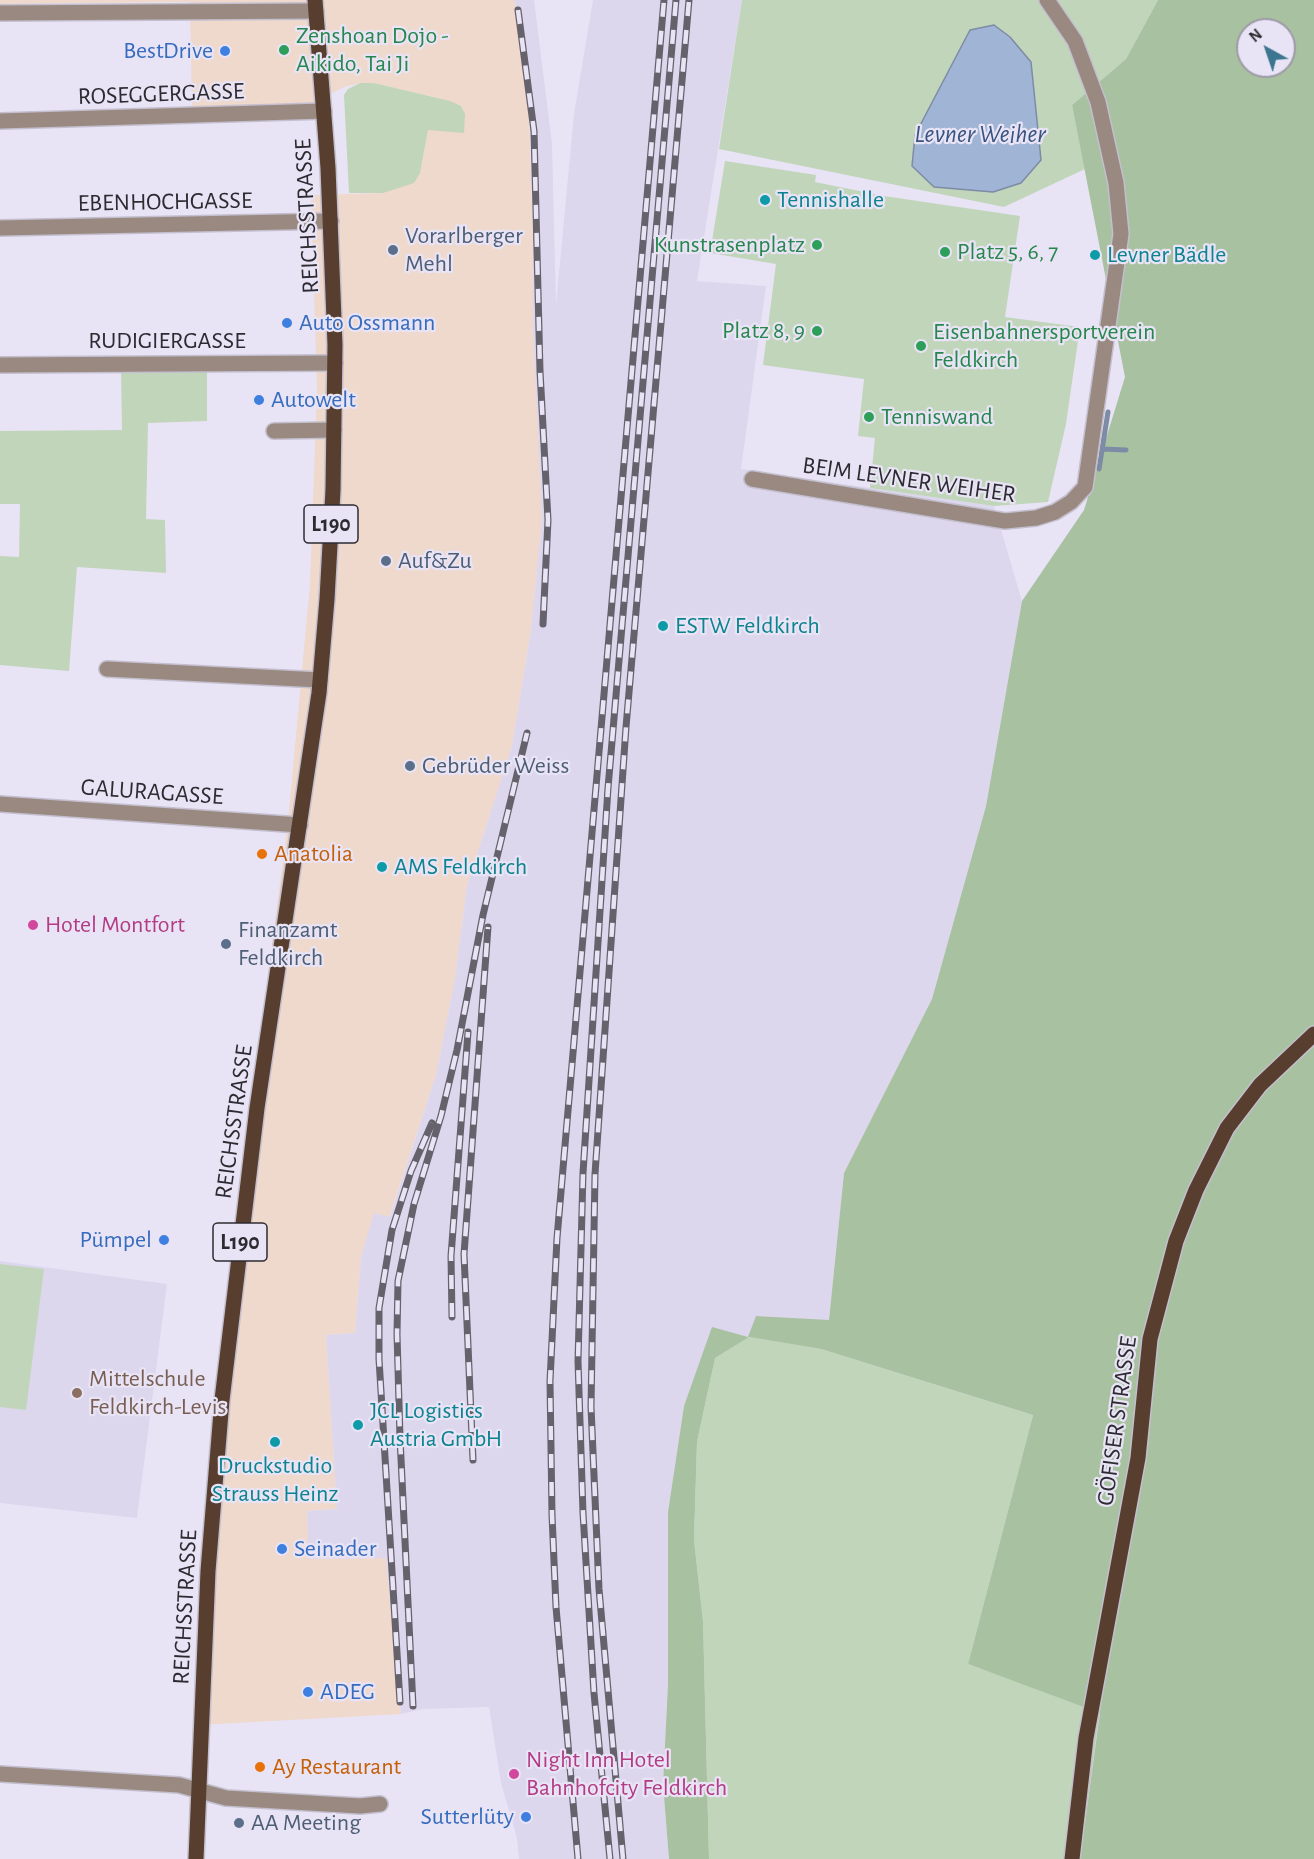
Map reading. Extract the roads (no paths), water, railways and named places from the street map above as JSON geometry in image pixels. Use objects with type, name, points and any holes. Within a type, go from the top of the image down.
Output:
[{"type":"main road","name":"REICHSSTRASSE","points":[[196,1859],[208,1571],[222,1400],[257,1108],[320,680],[328,588],[335,363],[331,221],[315,6]]},
{"type":"main road","name":"GÖFISER STRASSE","points":[[1072,1859],[1086,1738],[1138,1458],[1150,1339],[1176,1241],[1196,1190],[1227,1128],[1260,1085],[1314,1034]]},
{"type":"street","name":"BEIM LEVNER WEIHER","points":[[752,479],[1005,521],[1036,518],[1055,512],[1071,502],[1085,487],[1121,234],[1116,183],[1098,102],[1075,41],[1047,0]]},
{"type":"street","points":[[0,13],[315,6]]},
{"type":"street","name":"ROSEGGERGASSE","points":[[0,121],[324,111]]},
{"type":"street","name":"EBENHOCHGASSE","points":[[0,228],[331,221]]},
{"type":"street","name":"RUDIGIERGASSE","points":[[0,364],[335,363]]},
{"type":"street","points":[[274,431],[334,430]]},
{"type":"street","points":[[107,669],[320,680]]},
{"type":"street","name":"GALURAGASSE","points":[[0,804],[300,825]]},
{"type":"street","points":[[0,1774],[179,1785],[226,1798],[360,1806],[380,1804]]},
{"type":"water","name":"Levner Weiher","points":[[994,25],[1010,37],[1031,62],[1041,160],[1021,183],[993,192],[934,187],[912,166],[915,135],[970,30]]},
{"type":"waterway","points":[[1099,469],[1108,412]]},
{"type":"waterway","points":[[1102,449],[1126,450]]},
{"type":"railway","points":[[578,1859],[556,1607],[550,1381],[557,1238],[664,0]]},
{"type":"railway","points":[[610,1859],[594,1693],[583,1513],[578,1361],[583,1173],[608,788],[676,0]]},
{"type":"railway","points":[[623,1859],[599,1589],[591,1407],[595,1174],[626,727],[689,0]]},
{"type":"railway","points":[[518,10],[534,131],[540,371],[548,520],[543,624]]},
{"type":"railway","points":[[413,1706],[400,1438],[398,1281],[414,1204],[441,1116],[457,1050],[483,915],[527,733]]},
{"type":"railway","points":[[473,1460],[464,1254],[488,927]]},
{"type":"railway","points":[[452,1317],[451,1256],[468,1032]]},
{"type":"railway","points":[[400,1702],[379,1359],[379,1308],[392,1230],[411,1171],[432,1123]]},
{"type":"place","name":"Zenshoan Dojo - Aikido, Tai Ji","points":[[284,50]]},
{"type":"place","name":"BestDrive","points":[[225,51]]},
{"type":"place","name":"Tennishalle","points":[[765,200]]},
{"type":"place","name":"Kunstrasenplatz","points":[[817,245]]},
{"type":"place","name":"Vorarlberger Mehl","points":[[393,250]]},
{"type":"place","name":"Platz 5, 6, 7","points":[[945,252]]},
{"type":"place","name":"Levner Bädle","points":[[1095,255]]},
{"type":"place","name":"Auto Ossmann","points":[[287,323]]},
{"type":"place","name":"Platz 8, 9","points":[[817,331]]},
{"type":"place","name":"Eisenbahnersportverein Feldkirch","points":[[921,346]]},
{"type":"place","name":"Autowelt","points":[[259,400]]},
{"type":"place","name":"Tenniswand","points":[[869,417]]},
{"type":"place","name":"Auf&Zu","points":[[386,561]]},
{"type":"place","name":"ESTW Feldkirch","points":[[663,626]]},
{"type":"place","name":"Gebrüder Weiss","points":[[410,766]]},
{"type":"place","name":"Anatolia","points":[[262,854]]},
{"type":"place","name":"AMS Feldkirch","points":[[382,867]]},
{"type":"place","name":"Hotel Montfort","points":[[33,925]]},
{"type":"place","name":"Finanzamt Feldkirch","points":[[226,944]]},
{"type":"place","name":"Pümpel","points":[[164,1240]]},
{"type":"place","name":"Mittelschule Feldkirch-Levis","points":[[77,1393]]},
{"type":"place","name":"JCL Logistics Austria GmbH","points":[[358,1425]]},
{"type":"place","name":"Druckstudio Strauss Heinz","points":[[275,1442]]},
{"type":"place","name":"Seinader","points":[[282,1549]]},
{"type":"place","name":"ADEG","points":[[308,1692]]},
{"type":"place","name":"Ay Restaurant","points":[[260,1767]]},
{"type":"place","name":"Night Inn Hotel Bahnhofcity Feldkirch","points":[[514,1774]]},
{"type":"place","name":"Sutterlüty","points":[[526,1817]]},
{"type":"place","name":"AA Meeting","points":[[239,1823]]}]
